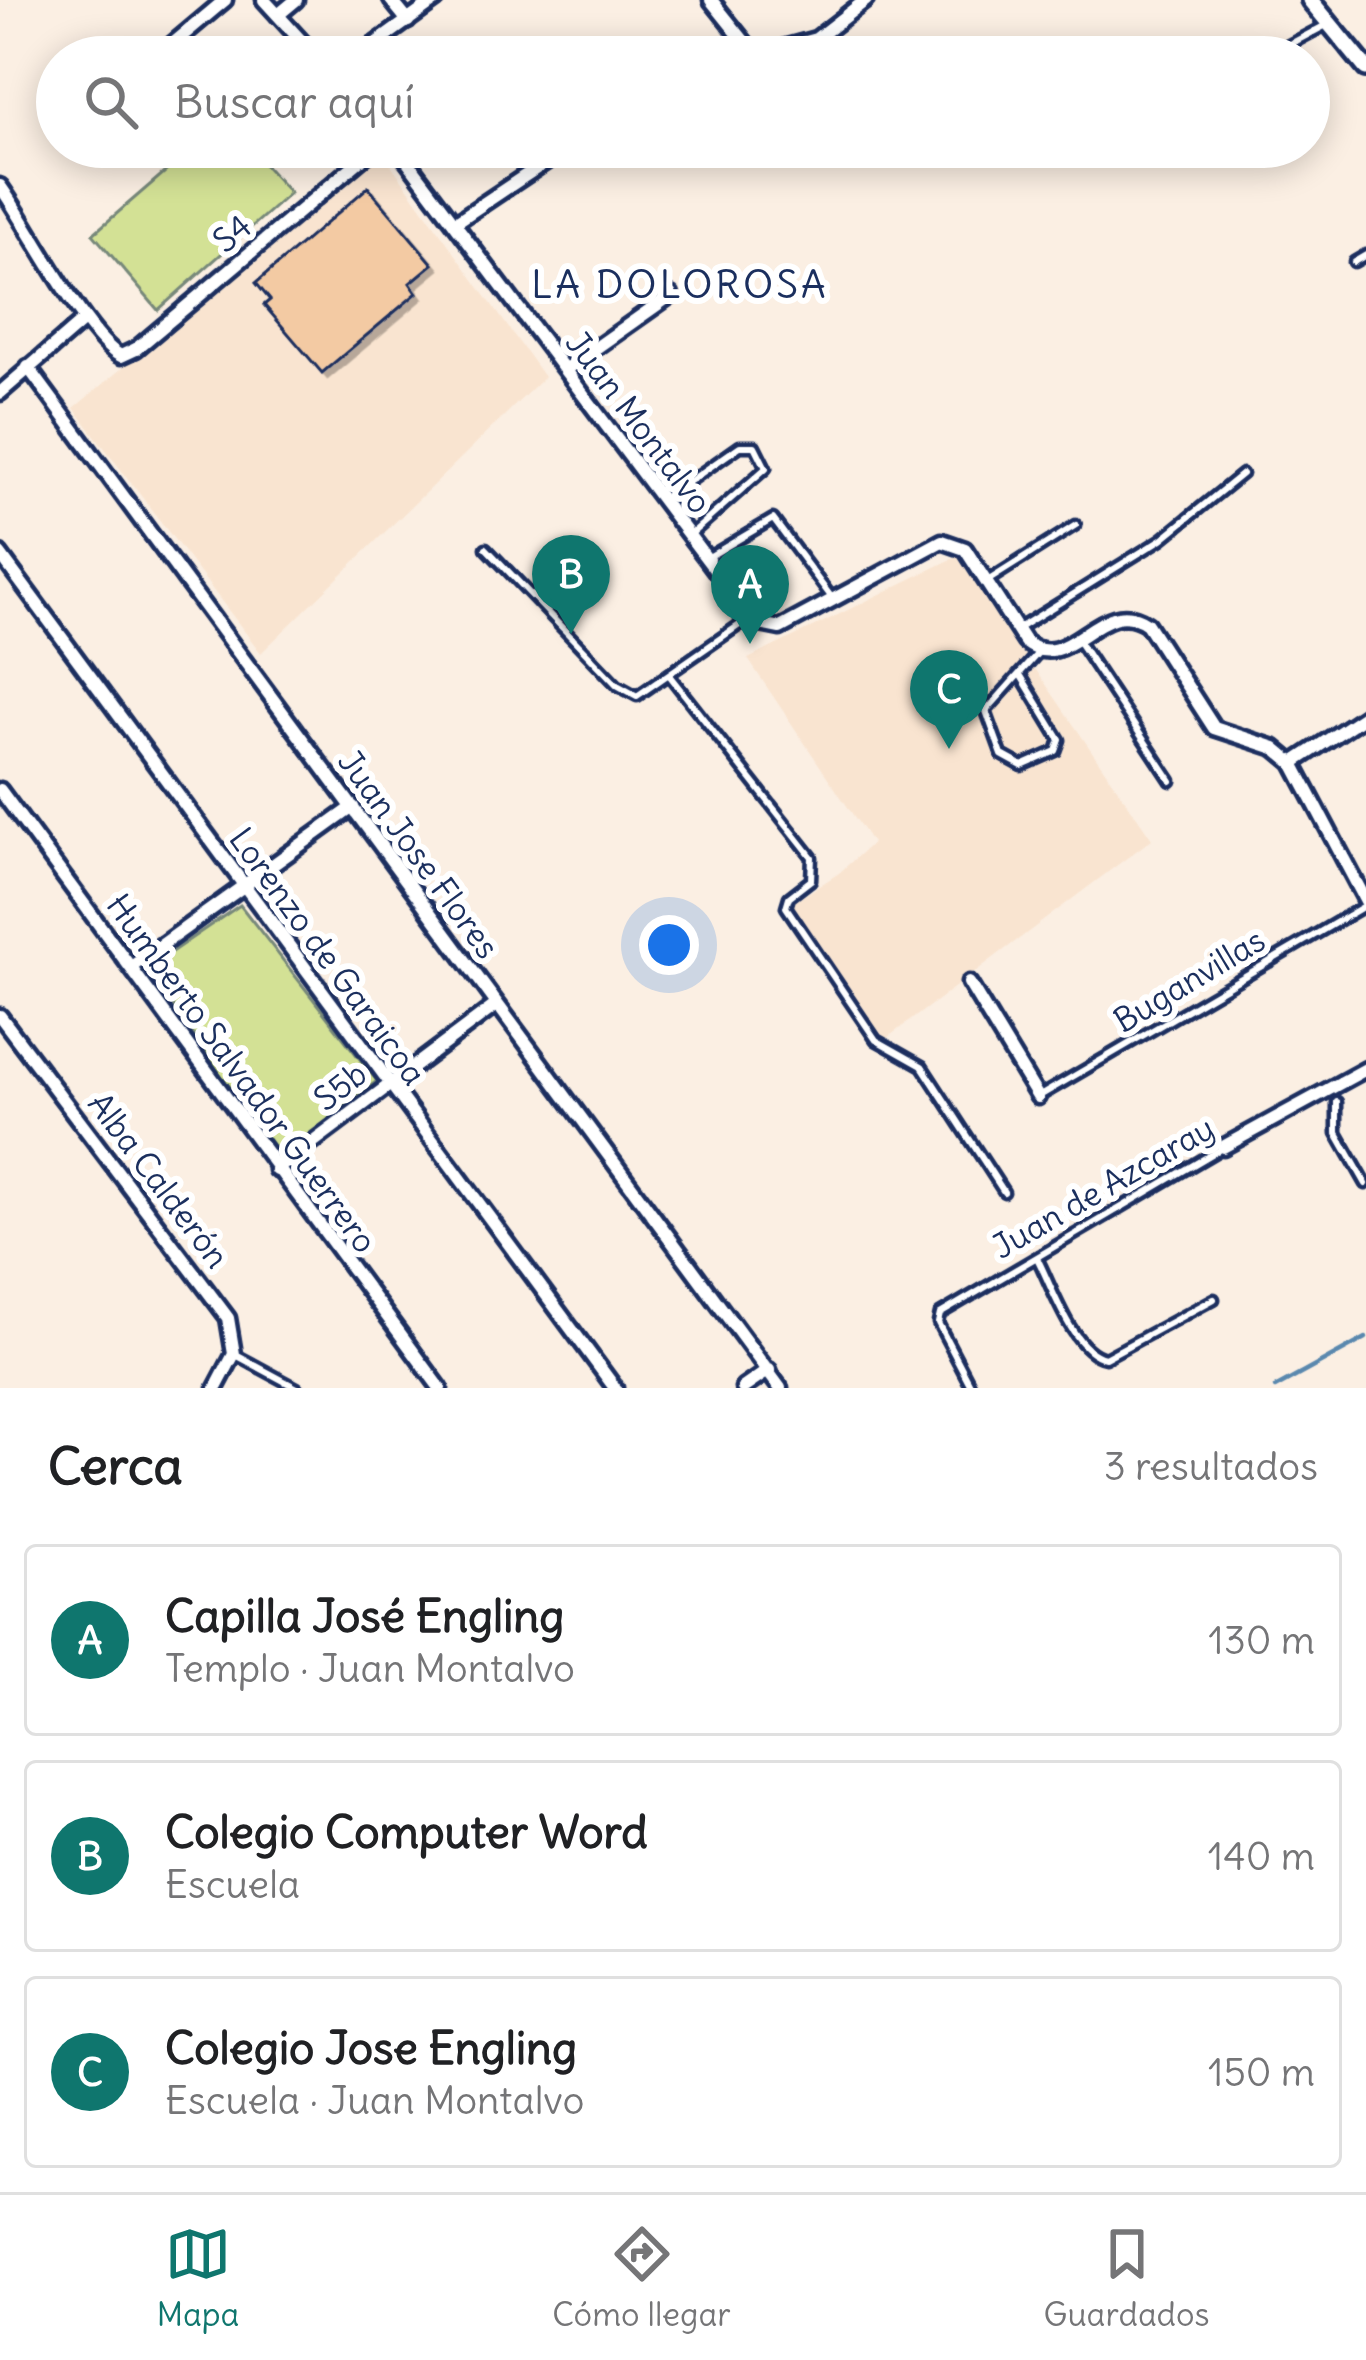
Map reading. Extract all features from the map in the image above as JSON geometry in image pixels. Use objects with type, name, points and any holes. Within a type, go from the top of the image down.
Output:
[{"type":"street","points":[[182,36],[225,0]]},
{"type":"street","points":[[264,0],[297,36]]},
{"type":"street","points":[[278,15],[296,0]]},
{"type":"street","points":[[391,0],[408,21]]},
{"type":"street","points":[[387,36],[436,0]]},
{"type":"street","points":[[711,0],[738,36]]},
{"type":"street","points":[[1310,0],[1366,68]]},
{"type":"street","points":[[820,36],[864,1]]},
{"type":"street","name":"S4","points":[[83,321],[121,356],[350,168]]},
{"type":"street","name":"Juan Montalvo","points":[[413,168],[751,617]]},
{"type":"street","points":[[456,223],[537,168]]},
{"type":"street","points":[[0,186],[49,256],[83,321],[0,393]]},
{"type":"street","points":[[566,369],[671,295]]},
{"type":"street","name":"Juan Jose Flores","points":[[28,368],[780,1388]]},
{"type":"street","points":[[751,617],[768,629],[780,628],[942,541],[965,549],[1016,630],[1038,653],[1077,639],[1116,613],[1131,613],[1147,624],[1214,728],[1275,748],[1293,763],[1366,903]]},
{"type":"street","name":"Lorenzo de Garaicoa","points":[[0,554],[615,1388]]},
{"type":"street","points":[[1293,763],[1366,716]]},
{"type":"street","name":"Humberto Salvador Guerrero","points":[[0,790],[134,965],[276,1170],[440,1388]]},
{"type":"street","points":[[134,965],[353,807]]},
{"type":"street","points":[[969,983],[1038,1097]]},
{"type":"street","name":"S5b","points":[[276,1170],[496,1004]]},
{"type":"street","name":"Alba Calderón","points":[[0,1016],[197,1273],[228,1318],[234,1354]]},
{"type":"street","name":"Juan de Azcaray","points":[[1223,1147],[1366,1069]]},
{"type":"street","points":[[1336,1087],[1337,1102]]},
{"type":"street","points":[[217,1388],[234,1354]]},
{"type":"street","points":[[743,1388],[769,1370]]},
{"type":"lane","points":[[1306,36],[1332,22]]},
{"type":"lane","points":[[1354,262],[1366,256]]},
{"type":"lane","points":[[663,500],[740,446],[755,446],[762,453],[766,468],[757,482],[690,535]]},
{"type":"lane","points":[[1016,630],[1162,539],[1242,475]]},
{"type":"lane","points":[[707,558],[773,519],[833,599]]},
{"type":"lane","points":[[986,582],[1076,525]]},
{"type":"lane","points":[[486,548],[626,693],[637,696],[751,617]]},
{"type":"lane","points":[[1077,639],[1171,781]]},
{"type":"lane","points":[[1021,676],[1060,740],[1056,751],[1022,766],[1002,755],[986,711],[1038,653]]},
{"type":"lane","points":[[669,675],[812,856],[811,880],[786,901],[790,914],[876,1040],[922,1066],[1004,1192]]},
{"type":"lane","name":"Buganvillas","points":[[1038,1097],[1366,903]]},
{"type":"lane","points":[[1337,1102],[1337,1132],[1366,1184]]},
{"type":"lane","name":"Juan de Azcaray","points":[[972,1388],[938,1323],[940,1314],[1223,1147]]},
{"type":"lane","points":[[1037,1258],[1084,1345],[1097,1357],[1106,1358],[1214,1298]]},
{"type":"lane","points":[[234,1354],[297,1388]]},
{"type":"shaded area","points":[[363,168],[394,168],[544,377],[261,653],[74,408]]},
{"type":"shaded area","points":[[958,556],[1152,839],[883,1041],[788,906],[839,873],[872,843],[748,659]]},
{"type":"green space","points":[[170,168],[267,168],[290,193],[158,310],[93,234]]},
{"type":"green space","points":[[240,905],[377,1081],[278,1160],[148,968]]},
{"type":"building","points":[[368,187],[433,264],[410,283],[417,293],[322,373],[264,305],[270,300],[256,283]]},
{"type":"waterway","points":[[1275,1388],[1366,1338]]},
{"type":"place","name":"Colegio Computer Word","points":[[571,634]]},
{"type":"place","name":"Capilla José Engling","points":[[750,644]]},
{"type":"place","name":"Colegio Jose Engling","points":[[949,749]]},
{"type":"district","name":"LA DOLOROSA","points":[[680,284]]}]
